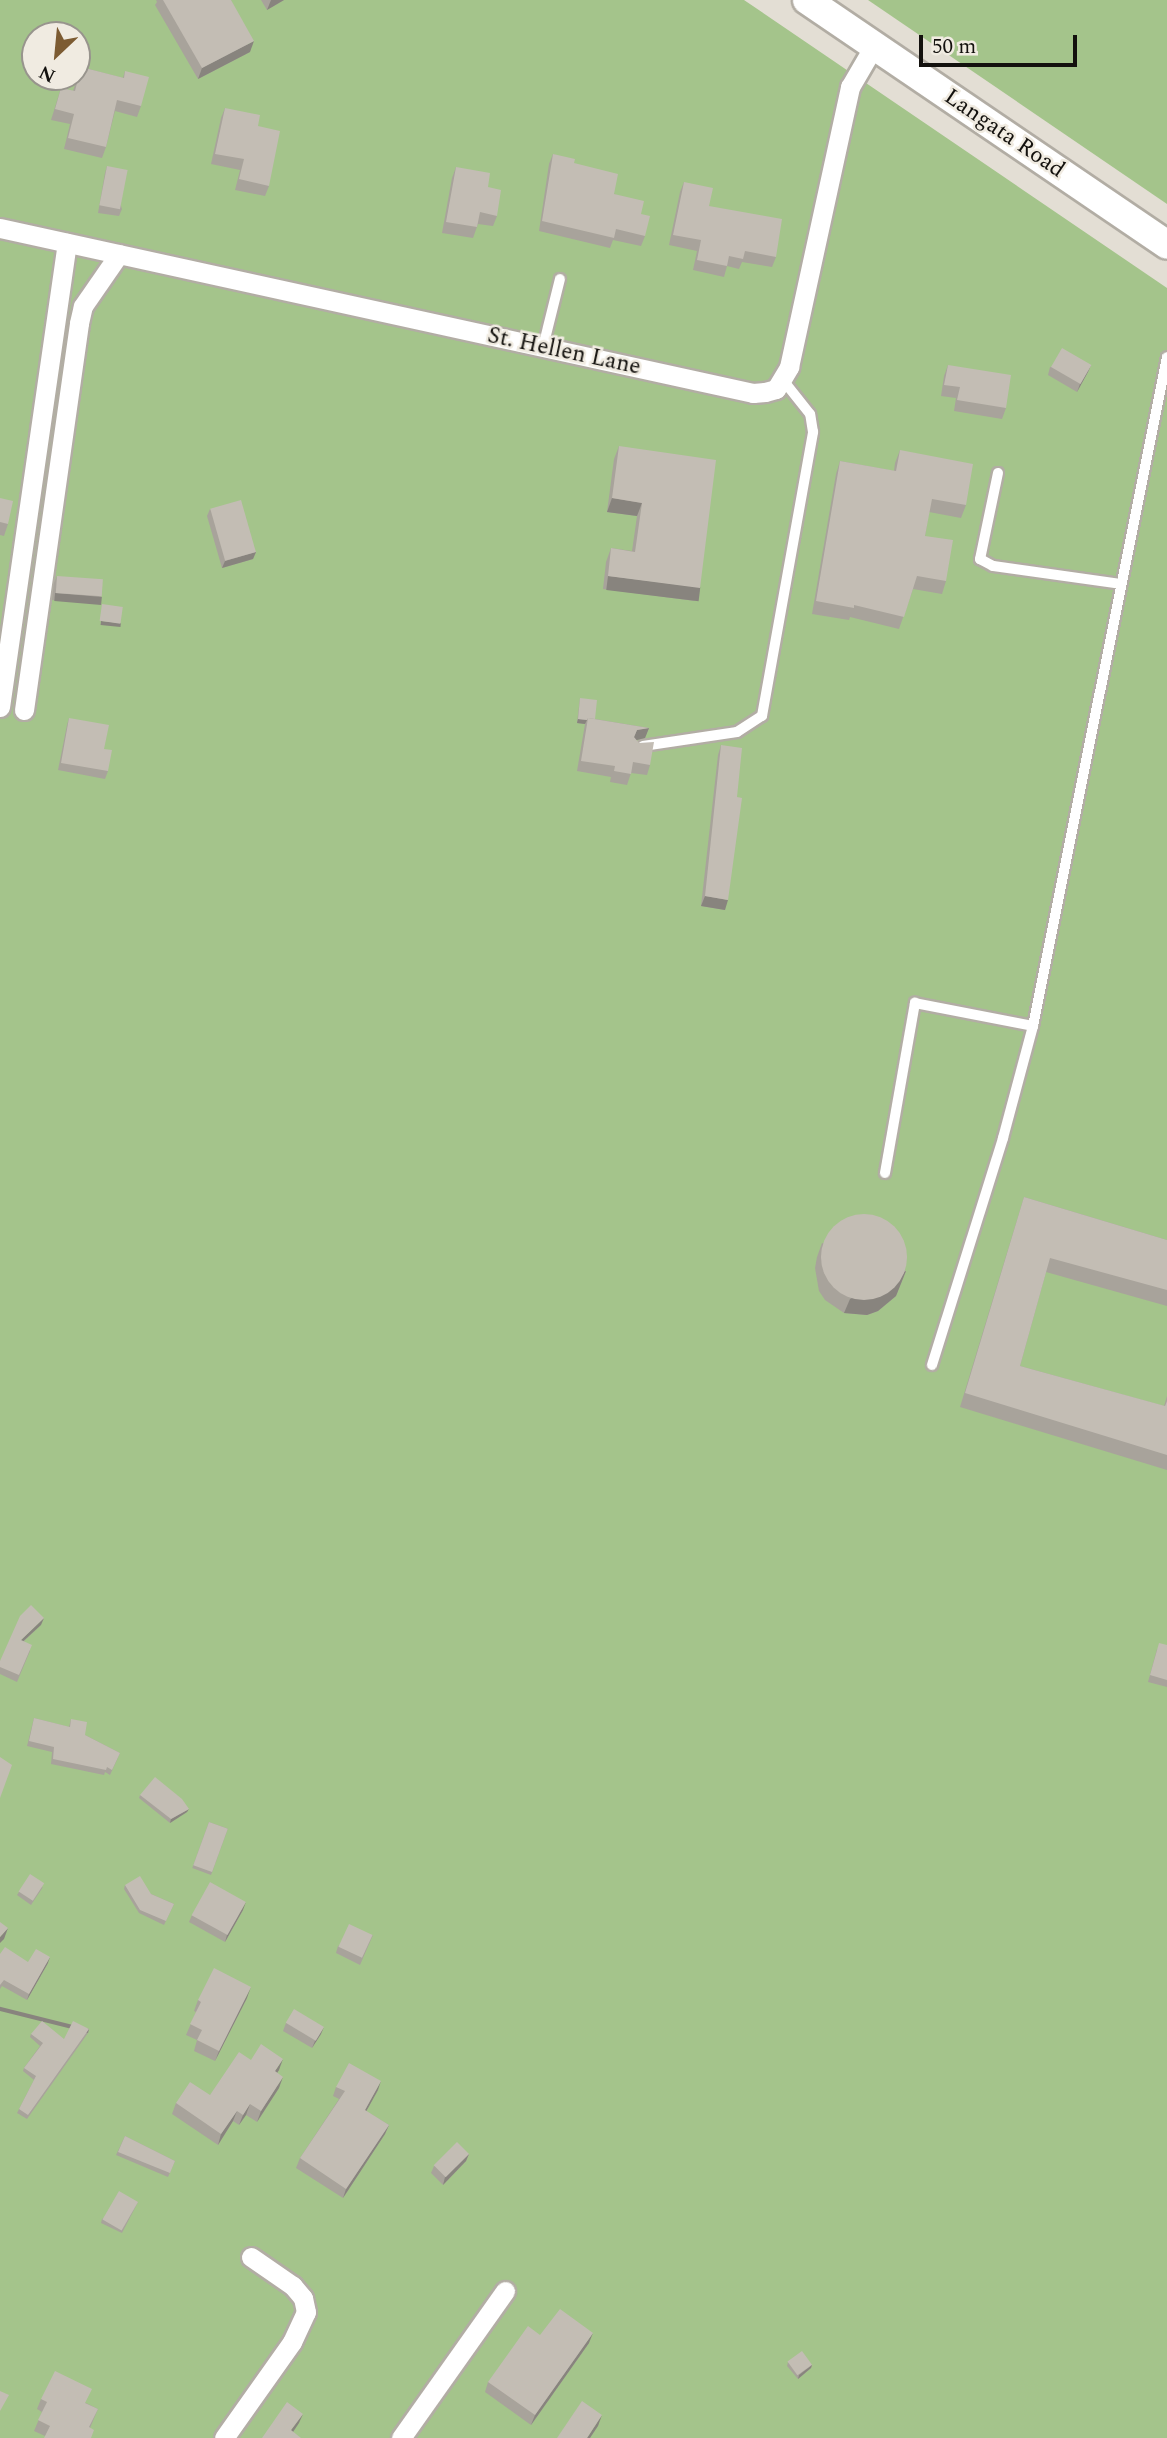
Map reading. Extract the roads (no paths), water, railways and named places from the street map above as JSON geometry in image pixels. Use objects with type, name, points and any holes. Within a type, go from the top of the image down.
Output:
[{"type":"main road","name":"Langata Road","points":[[807,0],[1167,245]]},
{"type":"street","points":[[783,380],[789,368],[850,87],[874,46]]},
{"type":"street","name":"St. Hellen Lane","points":[[0,228],[753,393],[776,389],[783,380]]},
{"type":"street","points":[[0,707],[67,243]]},
{"type":"street","points":[[24,710],[79,323],[83,306],[119,254]]},
{"type":"street","points":[[224,2438],[292,2342],[306,2312],[303,2298],[293,2286],[251,2257]]},
{"type":"street","points":[[401,2438],[505,2291]]},
{"type":"lane","points":[[543,347],[560,279]]},
{"type":"lane","points":[[932,1364],[1003,1138],[1033,1026],[1167,357]]},
{"type":"lane","points":[[637,747],[737,732],[761,716],[813,432],[810,414],[783,380]]},
{"type":"lane","points":[[998,472],[980,559],[993,566],[1121,584]]},
{"type":"lane","points":[[885,1173],[915,1003],[1033,1026]]}]
